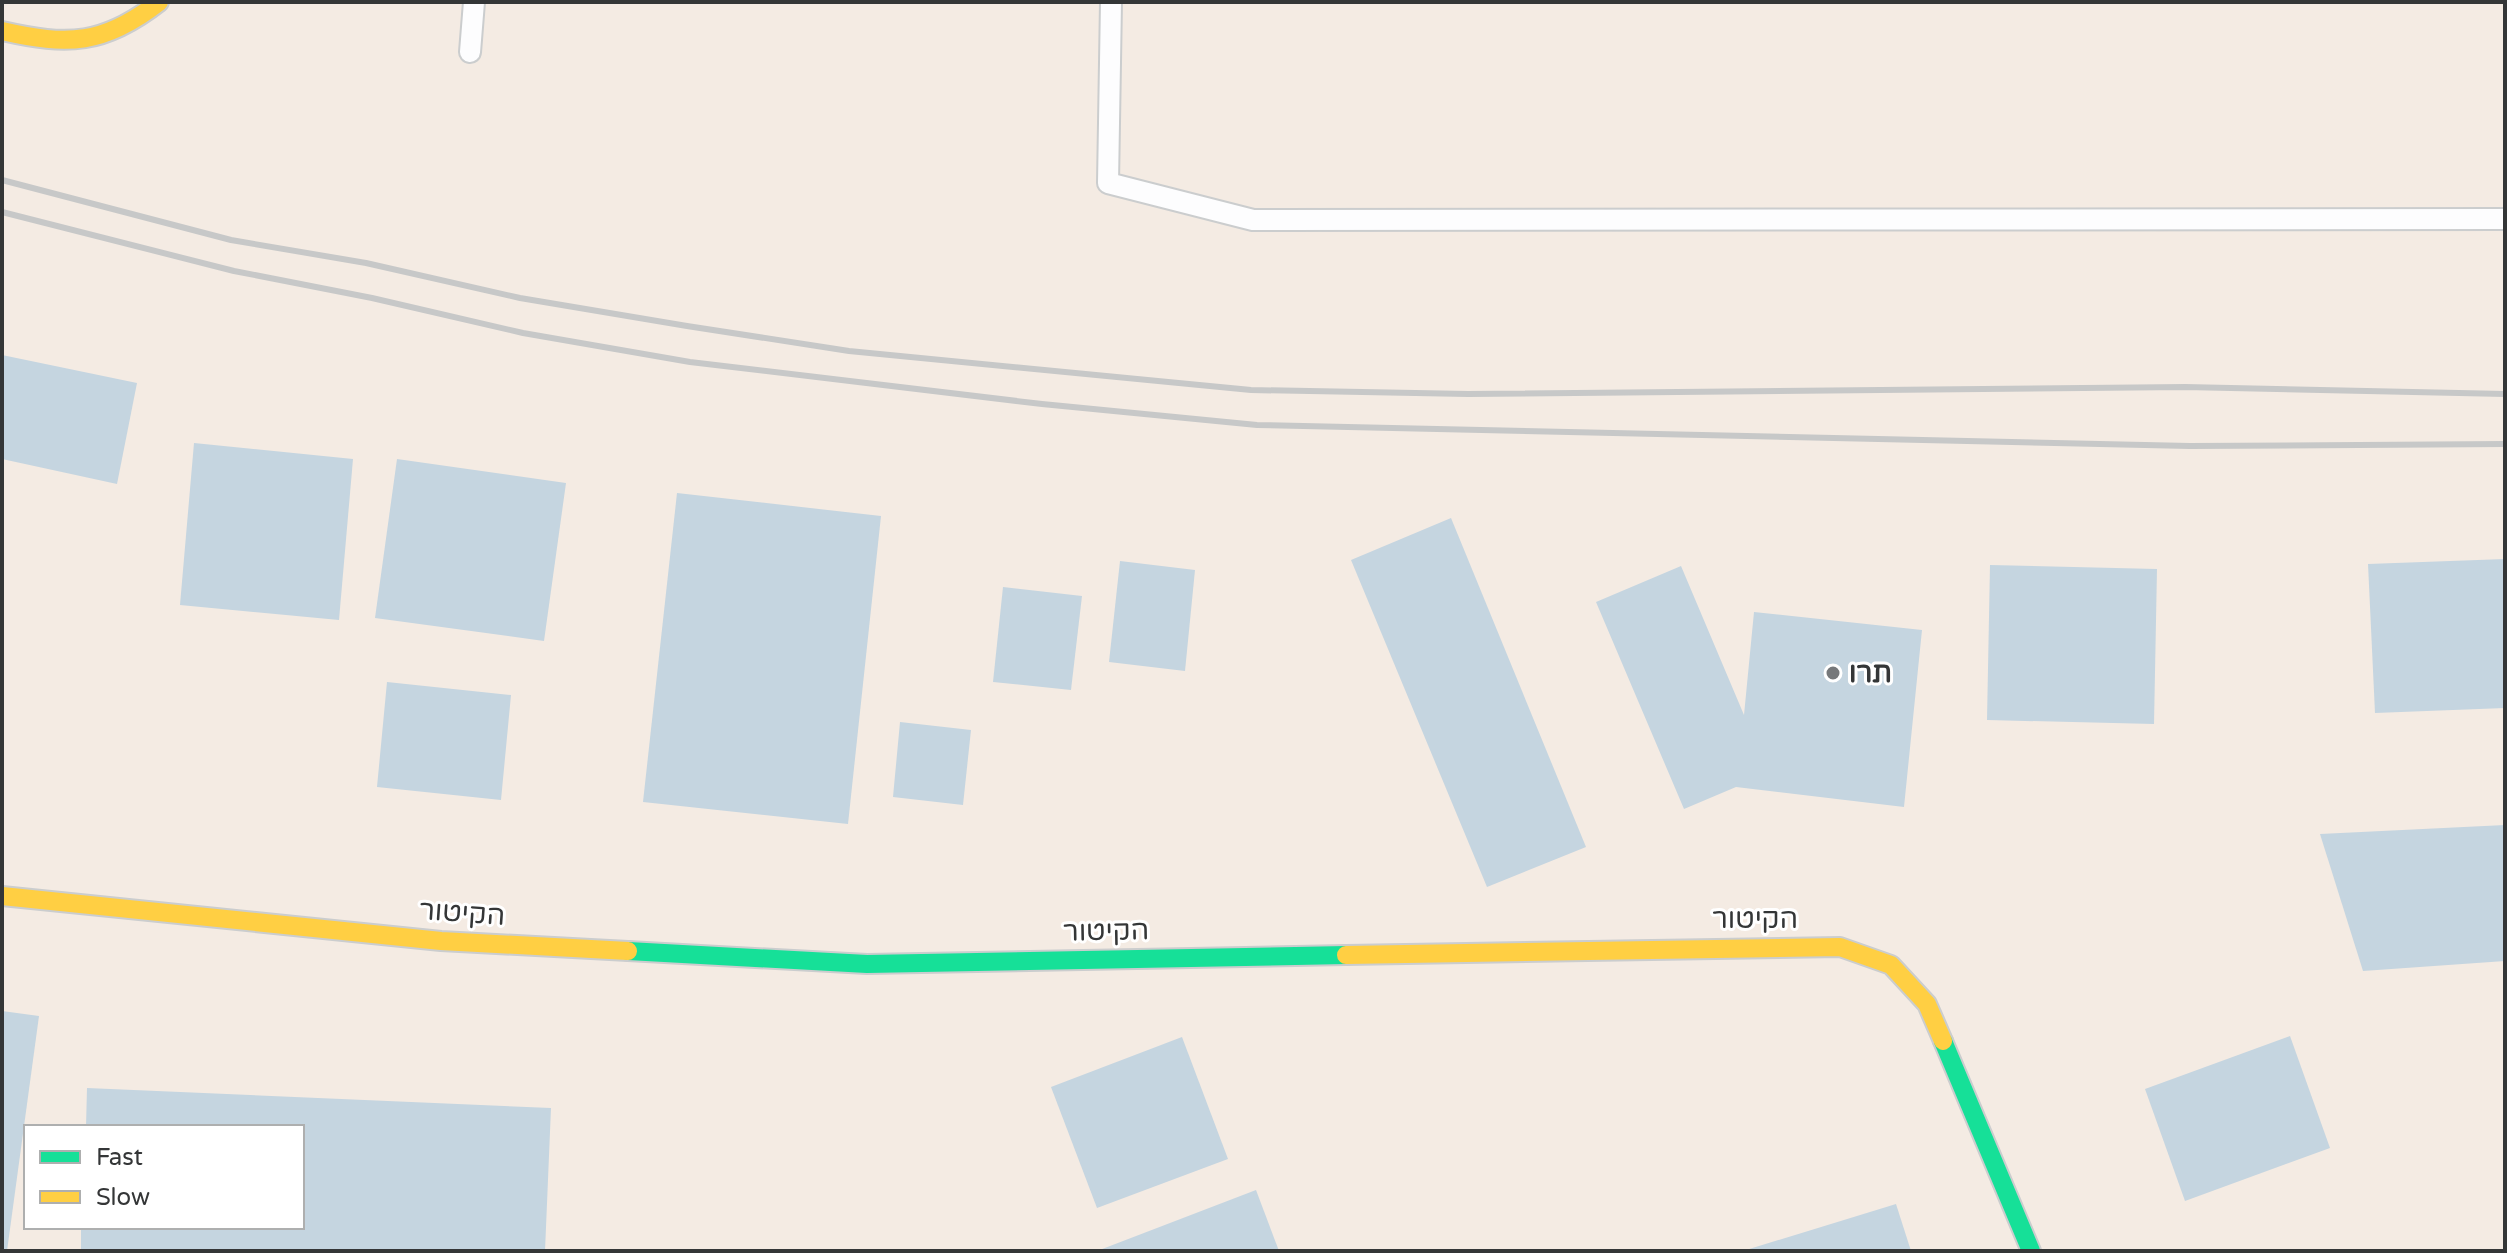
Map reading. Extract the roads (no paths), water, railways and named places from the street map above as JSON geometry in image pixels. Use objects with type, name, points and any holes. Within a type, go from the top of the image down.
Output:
[{"type":"street","points":[[2,31],[57,42],[84,41],[105,35],[144,15],[159,2]]},
{"type":"street","name":"הקיטור","points":[[2,896],[441,941],[867,964],[1840,947],[1891,965],[1927,1004],[2031,1251]]},
{"type":"lane","points":[[470,52],[474,2]]},
{"type":"lane","points":[[1111,2],[1108,183],[1253,220],[2505,219]]},
{"type":"railway","points":[[2,180],[231,240],[366,263],[520,298],[849,351],[1251,390],[1468,394],[2185,387],[2505,394]]},
{"type":"railway","points":[[2,212],[234,271],[372,298],[523,333],[690,362],[1042,404],[1257,425],[2190,446],[2505,444]]},
{"type":"place","name":"תרו","points":[[1833,673]]}]
